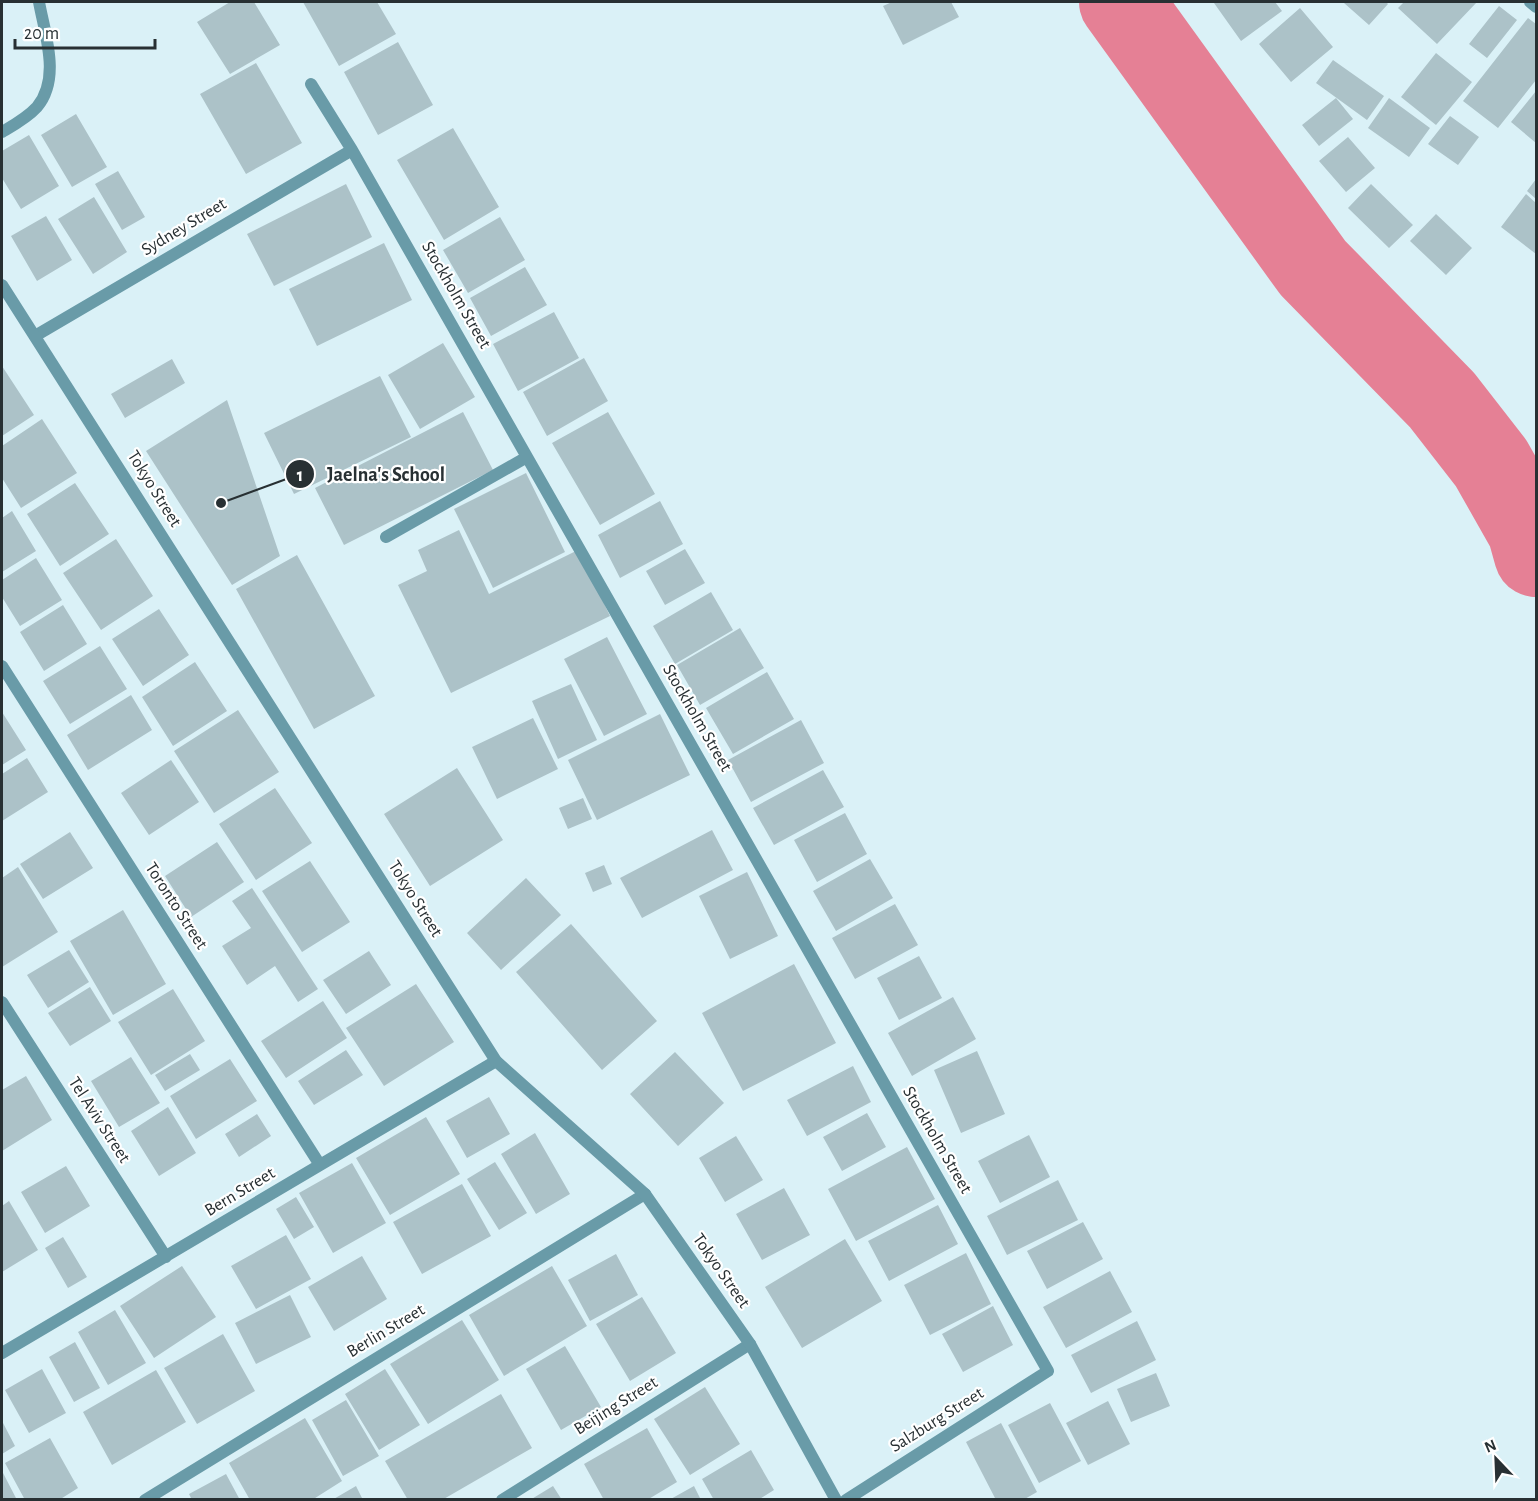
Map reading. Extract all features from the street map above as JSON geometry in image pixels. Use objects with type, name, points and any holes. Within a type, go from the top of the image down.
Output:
[{"type":"street","points":[[2,132],[23,119],[37,106],[49,86],[50,66],[39,2]]},
{"type":"street","points":[[1530,2],[1536,7]]},
{"type":"street","name":"Stockholm Street","points":[[311,84],[352,150],[1048,1371]]},
{"type":"street","name":"Sydney Street","points":[[35,336],[352,150]]},
{"type":"street","name":"Tokyo Street","points":[[2,285],[496,1061],[645,1194],[750,1344],[836,1500]]},
{"type":"street","points":[[386,537],[527,457]]},
{"type":"street","name":"Toronto Street","points":[[2,666],[320,1165]]},
{"type":"street","name":"Tel Aviv Street","points":[[2,1002],[166,1257]]},
{"type":"street","name":"Bern Street","points":[[2,1353],[496,1061]]},
{"type":"street","name":"Berlin Street","points":[[145,1500],[645,1194]]},
{"type":"street","name":"Beijing Street","points":[[502,1500],[750,1344]]},
{"type":"street","name":"Salzburg Street","points":[[846,1500],[1048,1371]]},
{"type":"building","points":[[230,2],[254,2],[280,45],[230,74],[197,22]]},
{"type":"building","points":[[303,2],[377,2],[396,34],[339,66]]},
{"type":"building","points":[[892,2],[951,2],[959,17],[903,45],[883,6]]},
{"type":"building","points":[[1275,2],[1282,11],[1241,41],[1214,3]]},
{"type":"building","points":[[1345,2],[1386,2],[1388,4],[1369,25]]},
{"type":"building","points":[[1404,2],[1477,2],[1437,44],[1398,8]]},
{"type":"building","points":[[1499,6],[1517,20],[1487,58],[1469,44]]},
{"type":"building","points":[[1300,8],[1333,47],[1291,82],[1259,44]]},
{"type":"building","points":[[1528,18],[1536,24],[1536,80],[1498,128],[1463,101]]},
{"type":"building","points":[[398,42],[433,105],[378,135],[344,72]]},
{"type":"building","points":[[1436,53],[1472,82],[1436,125],[1401,97]]},
{"type":"building","points":[[1333,60],[1384,96],[1367,120],[1316,83]]},
{"type":"building","points":[[256,63],[302,143],[246,174],[200,94]]},
{"type":"building","points":[[1536,91],[1536,143],[1511,122]]},
{"type":"building","points":[[1336,98],[1353,119],[1319,146],[1302,125]]},
{"type":"building","points":[[1389,98],[1430,128],[1409,157],[1368,128]]},
{"type":"building","points":[[76,114],[107,167],[72,187],[41,135]]},
{"type":"building","points":[[1450,116],[1479,137],[1458,165],[1428,144]]},
{"type":"building","points":[[453,128],[499,207],[444,240],[397,160]]},
{"type":"building","points":[[29,135],[59,186],[21,209],[2,178],[2,151]]},
{"type":"building","points":[[1348,137],[1375,168],[1346,192],[1319,161]]},
{"type":"building","points":[[118,171],[145,217],[122,230],[95,184]]},
{"type":"building","points":[[1536,179],[1536,199],[1527,191]]},
{"type":"building","points":[[346,184],[372,237],[274,286],[247,234]]},
{"type":"building","points":[[1371,184],[1413,225],[1389,248],[1348,208]]},
{"type":"building","points":[[1526,194],[1536,203],[1536,254],[1501,227]]},
{"type":"building","points":[[94,197],[127,252],[93,274],[58,219]]},
{"type":"building","points":[[1436,214],[1472,248],[1446,275],[1410,241]]},
{"type":"building","points":[[46,216],[72,260],[37,281],[11,236]]},
{"type":"building","points":[[500,217],[525,260],[468,293],[443,250]]},
{"type":"building","points":[[384,243],[412,300],[317,346],[289,289]]},
{"type":"building","points":[[525,267],[547,305],[491,336],[470,298]]},
{"type":"building","points":[[554,312],[579,358],[518,391],[493,344]]},
{"type":"building","points":[[443,343],[475,397],[420,429],[388,375]]},
{"type":"building","points":[[584,358],[608,401],[547,436],[523,392]]},
{"type":"building","points":[[172,359],[185,383],[125,418],[111,394]]},
{"type":"building","points":[[2,366],[34,415],[2,436]]},
{"type":"building","points":[[380,376],[411,437],[294,494],[264,433]]},
{"type":"building","points":[[227,400],[280,556],[232,585],[146,451]]},
{"type":"building","points":[[463,412],[493,470],[344,545],[315,488]]},
{"type":"building","points":[[608,412],[655,494],[600,525],[552,443]]},
{"type":"building","points":[[42,419],[77,473],[21,508],[2,478],[2,446]]},
{"type":"building","points":[[526,473],[565,552],[493,588],[454,509]]},
{"type":"building","points":[[75,483],[109,534],[60,566],[27,514]]},
{"type":"building","points":[[660,501],[683,544],[620,578],[598,535]]},
{"type":"building","points":[[12,511],[36,551],[2,572],[2,518]]},
{"type":"building","points":[[459,530],[489,594],[578,550],[610,616],[451,693],[398,585],[427,571],[418,550]]},
{"type":"building","points":[[116,539],[153,596],[101,630],[63,573]]},
{"type":"building","points":[[685,549],[705,583],[665,605],[646,571]]},
{"type":"building","points":[[297,555],[375,696],[314,729],[236,589]]},
{"type":"building","points":[[36,558],[62,600],[20,626],[2,597],[2,580]]},
{"type":"building","points":[[711,592],[733,630],[675,664],[653,626]]},
{"type":"building","points":[[63,605],[87,644],[44,671],[20,632]]},
{"type":"building","points":[[159,609],[189,655],[143,686],[112,639]]},
{"type":"building","points":[[740,628],[764,668],[700,705],[677,665]]},
{"type":"building","points":[[607,637],[647,714],[604,736],[564,659]]},
{"type":"building","points":[[100,646],[127,689],[70,724],[43,681]]},
{"type":"building","points":[[195,662],[227,711],[173,746],[142,697]]},
{"type":"building","points":[[767,672],[794,719],[733,754],[706,708]]},
{"type":"building","points":[[571,684],[597,740],[558,759],[532,701]]},
{"type":"building","points":[[131,695],[152,730],[88,770],[67,735]]},
{"type":"building","points":[[238,710],[279,772],[214,813],[174,751]]},
{"type":"building","points":[[2,712],[26,750],[2,765]]},
{"type":"building","points":[[660,714],[690,775],[597,820],[568,760]]},
{"type":"building","points":[[533,718],[558,769],[497,799],[472,747]]},
{"type":"building","points":[[801,720],[824,763],[751,802],[728,760]]},
{"type":"building","points":[[27,758],[48,792],[2,821],[2,774]]},
{"type":"building","points":[[171,760],[199,802],[149,835],[121,793]]},
{"type":"building","points":[[457,768],[503,840],[430,886],[384,814]]},
{"type":"building","points":[[823,770],[844,807],[774,845],[753,808]]},
{"type":"building","points":[[275,788],[312,843],[256,880],[219,824]]},
{"type":"building","points":[[583,798],[592,819],[568,829],[559,808]]},
{"type":"building","points":[[845,813],[867,854],[817,882],[794,840]]},
{"type":"building","points":[[712,830],[733,870],[642,918],[620,878]]},
{"type":"building","points":[[70,832],[93,868],[43,899],[20,864]]},
{"type":"building","points":[[217,842],[244,882],[191,917],[165,876]]},
{"type":"building","points":[[870,859],[893,898],[836,931],[813,891]]},
{"type":"building","points":[[310,861],[350,922],[302,952],[262,891]]},
{"type":"building","points":[[604,865],[612,884],[593,892],[585,873]]},
{"type":"building","points":[[18,867],[58,932],[2,967],[2,878]]},
{"type":"building","points":[[747,872],[778,936],[730,959],[699,896]]},
{"type":"building","points":[[526,878],[561,915],[501,970],[467,933]]},
{"type":"building","points":[[252,888],[318,989],[298,1002],[275,966],[247,985],[222,946],[251,928],[232,901]]},
{"type":"building","points":[[895,904],[918,945],[855,979],[832,938]]},
{"type":"building","points":[[123,910],[166,984],[113,1015],[70,941]]},
{"type":"building","points":[[571,924],[657,1021],[602,1070],[516,972]]},
{"type":"building","points":[[69,950],[89,982],[48,1008],[27,975]]},
{"type":"building","points":[[369,951],[391,985],[346,1014],[323,980]]},
{"type":"building","points":[[919,956],[942,998],[899,1020],[877,978]]},
{"type":"building","points":[[794,964],[836,1043],[743,1091],[702,1013]]},
{"type":"building","points":[[416,984],[454,1042],[384,1086],[346,1028]]},
{"type":"building","points":[[90,987],[111,1021],[70,1046],[48,1013]]},
{"type":"building","points":[[173,989],[205,1041],[151,1075],[118,1022]]},
{"type":"building","points":[[953,997],[976,1039],[912,1076],[888,1033]]},
{"type":"building","points":[[323,1001],[347,1038],[286,1078],[261,1041]]},
{"type":"building","points":[[346,1050],[363,1075],[314,1105],[298,1081]]},
{"type":"building","points":[[977,1051],[1005,1114],[961,1133],[934,1070]]},
{"type":"building","points":[[675,1052],[724,1103],[678,1146],[630,1094]]},
{"type":"building","points":[[190,1054],[200,1070],[165,1091],[155,1075]]},
{"type":"building","points":[[131,1057],[160,1103],[119,1127],[91,1081]]},
{"type":"building","points":[[230,1059],[257,1101],[196,1139],[170,1096]]},
{"type":"building","points":[[853,1066],[871,1102],[807,1136],[787,1100]]},
{"type":"building","points":[[26,1076],[52,1120],[2,1151],[2,1090]]},
{"type":"building","points":[[489,1097],[510,1134],[467,1158],[446,1121]]},
{"type":"building","points":[[168,1107],[196,1153],[159,1176],[131,1131]]},
{"type":"building","points":[[867,1113],[886,1147],[842,1171],[823,1137]]},
{"type":"building","points":[[257,1114],[271,1136],[239,1157],[225,1134]]},
{"type":"building","points":[[426,1117],[460,1174],[390,1215],[356,1158]]},
{"type":"building","points":[[535,1133],[570,1194],[536,1214],[501,1154]]},
{"type":"building","points":[[1029,1135],[1050,1177],[1000,1203],[978,1161]]},
{"type":"building","points":[[736,1136],[763,1180],[725,1202],[699,1158]]},
{"type":"building","points":[[907,1147],[935,1199],[856,1241],[828,1189]]},
{"type":"building","points":[[495,1162],[527,1213],[499,1230],[467,1179]]},
{"type":"building","points":[[352,1163],[386,1223],[333,1253],[299,1193]]},
{"type":"building","points":[[66,1166],[90,1206],[45,1233],[21,1192]]},
{"type":"building","points":[[1058,1180],[1078,1220],[1007,1255],[987,1216]]},
{"type":"building","points":[[462,1184],[491,1236],[422,1274],[393,1222]]},
{"type":"building","points":[[784,1188],[810,1235],[762,1260],[736,1214]]},
{"type":"building","points":[[296,1197],[314,1227],[294,1239],[276,1209]]},
{"type":"building","points":[[9,1201],[38,1250],[2,1272],[2,1206]]},
{"type":"building","points":[[938,1205],[958,1244],[889,1281],[868,1241]]},
{"type":"building","points":[[1083,1222],[1103,1259],[1047,1289],[1027,1251]]},
{"type":"building","points":[[286,1235],[311,1279],[256,1309],[231,1266]]},
{"type":"building","points":[[63,1237],[87,1277],[68,1288],[45,1248]]},
{"type":"building","points":[[845,1239],[882,1301],[802,1348],[765,1287]]},
{"type":"building","points":[[966,1253],[991,1304],[930,1335],[904,1285]]},
{"type":"building","points":[[616,1254],[638,1295],[590,1321],[568,1280]]},
{"type":"building","points":[[362,1256],[387,1299],[334,1331],[308,1287]]},
{"type":"building","points":[[182,1266],[216,1317],[154,1358],[120,1306]]},
{"type":"building","points":[[552,1266],[587,1326],[504,1376],[469,1315]]},
{"type":"building","points":[[1110,1271],[1132,1312],[1066,1348],[1043,1307]]},
{"type":"building","points":[[290,1295],[311,1337],[256,1364],[235,1323]]},
{"type":"building","points":[[642,1297],[676,1353],[630,1381],[596,1324]]},
{"type":"building","points":[[993,1306],[1013,1345],[963,1372],[942,1334]]},
{"type":"building","points":[[115,1310],[146,1363],[108,1385],[78,1332]]},
{"type":"building","points":[[462,1320],[499,1380],[428,1424],[390,1364]]},
{"type":"building","points":[[1137,1321],[1156,1360],[1091,1393],[1071,1355]]},
{"type":"building","points":[[223,1334],[255,1391],[197,1424],[164,1368]]},
{"type":"building","points":[[75,1342],[100,1388],[74,1402],[49,1357]]},
{"type":"building","points":[[565,1346],[601,1407],[561,1430],[526,1369]]},
{"type":"building","points":[[42,1369],[66,1413],[29,1433],[5,1390]]},
{"type":"building","points":[[385,1369],[420,1425],[379,1450],[345,1394]]},
{"type":"building","points":[[156,1370],[186,1422],[112,1465],[83,1412]]},
{"type":"building","points":[[1156,1373],[1170,1406],[1131,1422],[1117,1389]]},
{"type":"building","points":[[705,1387],[740,1444],[690,1475],[654,1419]]},
{"type":"building","points":[[501,1394],[532,1448],[442,1500],[408,1500],[385,1461]]},
{"type":"building","points":[[346,1400],[379,1456],[343,1476],[312,1420]]},
{"type":"building","points":[[1108,1401],[1130,1444],[1088,1465],[1066,1423]]},
{"type":"building","points":[[1050,1403],[1081,1461],[1039,1483],[1008,1425]]},
{"type":"building","points":[[305,1418],[342,1481],[312,1500],[250,1500],[229,1463]]},
{"type":"building","points":[[2,1421],[15,1446],[2,1454]]},
{"type":"building","points":[[1001,1423],[1037,1492],[1023,1500],[996,1500],[966,1442]]},
{"type":"building","points":[[647,1428],[677,1482],[647,1500],[604,1500],[584,1464]]},
{"type":"building","points":[[50,1438],[78,1488],[59,1500],[25,1500],[5,1463]]},
{"type":"building","points":[[751,1450],[774,1490],[758,1500],[714,1500],[702,1479]]},
{"type":"building","points":[[2,1471],[17,1500],[2,1500]]},
{"type":"building","points":[[226,1474],[240,1500],[192,1500],[189,1494]]},
{"type":"building","points":[[356,1486],[363,1500],[332,1500]]},
{"type":"building","points":[[553,1486],[562,1500],[530,1500]]},
{"type":"building","points":[[694,1486],[701,1500],[669,1500]]},
{"type":"waterway","points":[[1121,2],[1313,268],[1442,400],[1491,463],[1529,530],[1536,555]]},
{"type":"place","name":"Jaelna's School","points":[[221,503]]}]
